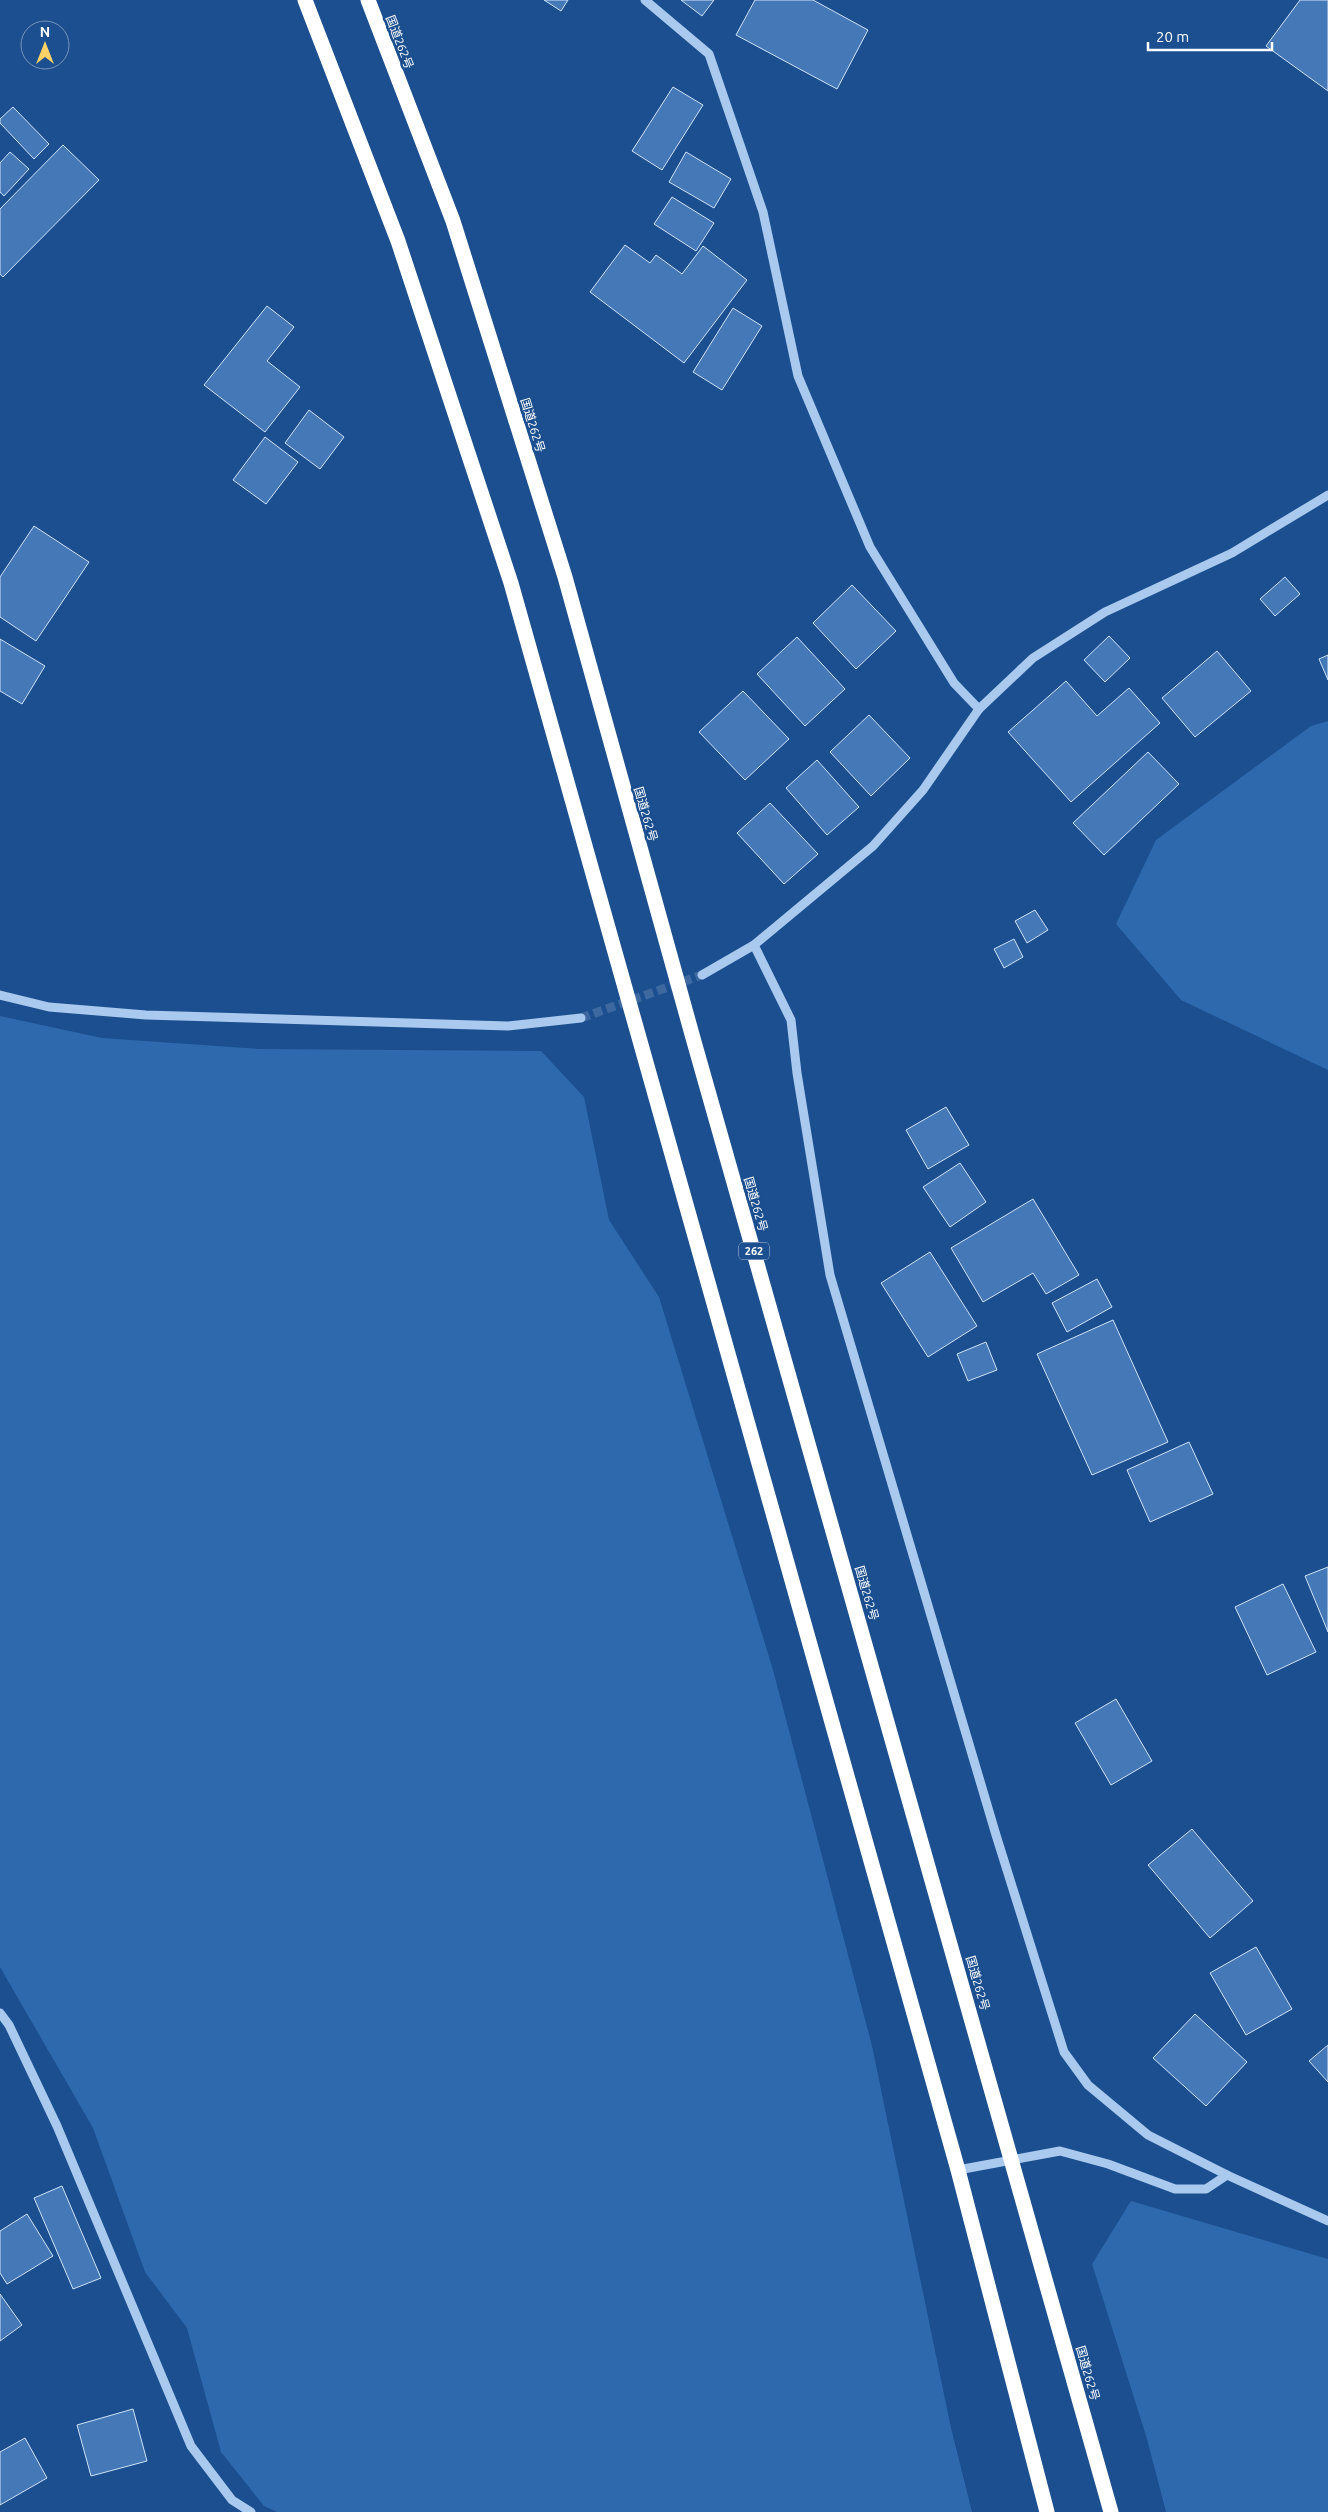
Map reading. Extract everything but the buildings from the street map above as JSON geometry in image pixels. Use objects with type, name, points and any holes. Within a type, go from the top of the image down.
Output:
[{"type":"highway","points":[[305,0],[398,241],[510,584],[958,2170],[1047,2512]]},
{"type":"highway","name":"国道262号","points":[[368,0],[453,221],[565,577],[699,1058],[1111,2512]]},
{"type":"street","points":[[645,0],[709,54],[763,212],[798,376],[870,547],[954,683],[979,709]]},
{"type":"street","points":[[702,975],[754,945],[873,846],[923,790],[979,709],[1033,658],[1105,612],[1232,553],[1328,495]]},
{"type":"street","points":[[754,945],[791,1020],[796,1073],[830,1275],[996,1835],[1064,2052],[1088,2085],[1148,2136],[1227,2175],[1328,2221]]},
{"type":"street","points":[[0,995],[49,1007],[146,1015],[508,1026],[581,1018]]},
{"type":"street","points":[[0,2013],[9,2025],[57,2126],[191,2446],[232,2500],[251,2512]]},
{"type":"street","points":[[958,2170],[1060,2151],[1108,2164],[1174,2189],[1206,2189],[1227,2175]]},
{"type":"shaded area","points":[[1328,721],[1328,1070],[1181,1000],[1116,924],[1156,840],[1311,726]]},
{"type":"shaded area","points":[[0,1016],[102,1038],[259,1049],[541,1051],[584,1097],[609,1220],[659,1297],[773,1670],[872,2046],[951,2428],[972,2512],[277,2512],[264,2506],[221,2452],[187,2328],[145,2272],[93,2128],[0,1967]]},
{"type":"shaded area","points":[[1131,2201],[1328,2259],[1328,2512],[1166,2512],[1147,2439],[1092,2264]]},
{"type":"tunnel","points":[[581,1018],[702,975]]}]
